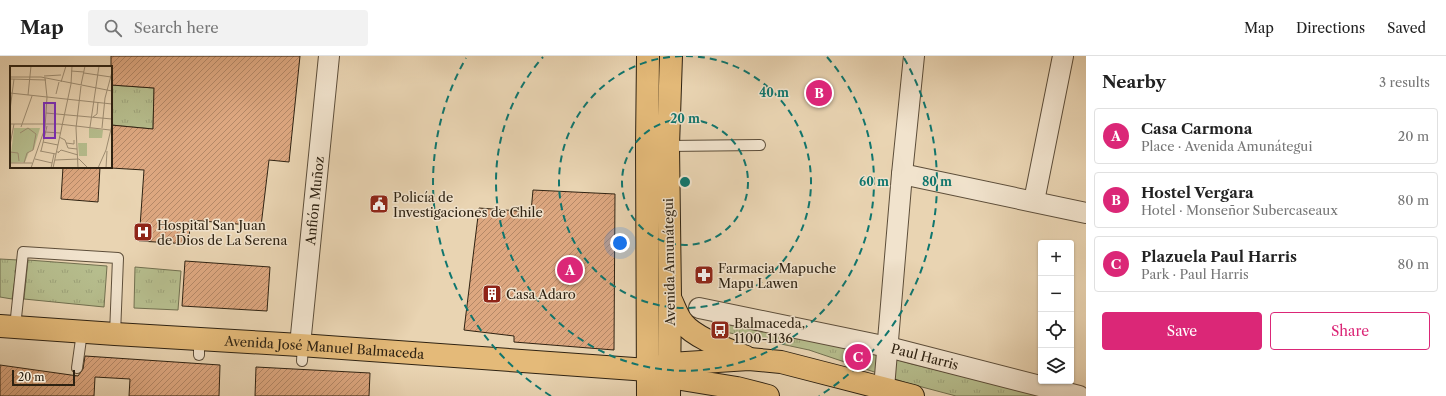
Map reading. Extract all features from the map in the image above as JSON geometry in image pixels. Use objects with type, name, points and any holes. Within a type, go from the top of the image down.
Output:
[{"type":"main road","name":"Avenida Amunátegui","points":[[648,56],[648,396]]},
{"type":"main road","name":"Avenida Amunátegui","points":[[670,379],[668,146],[672,56]]},
{"type":"main road","points":[[670,297],[677,314],[682,322],[691,331],[748,359]]},
{"type":"main road","name":"Avenida José Manuel Balmaceda","points":[[7,326],[115,334],[199,347],[301,350],[648,370],[670,379],[731,392],[768,396]]},
{"type":"main road","name":"Avenida José Manuel Balmaceda","points":[[670,379],[748,359],[781,362],[913,396]]},
{"type":"street","name":"Anfión Muñoz","points":[[301,350],[329,56]]},
{"type":"street","points":[[884,388],[902,174],[914,56]]},
{"type":"street","points":[[1034,201],[1062,56]]},
{"type":"street","points":[[902,174],[1086,213]]},
{"type":"street","name":"Paul Harris","points":[[699,308],[888,347],[1079,396]]},
{"type":"lane","points":[[668,146],[760,145]]},
{"type":"lane","points":[[7,326],[23,252],[118,258],[115,334]]},
{"type":"lane","points":[[77,368],[82,332]]},
{"type":"green space","points":[[112,85],[154,88],[153,129],[112,125]]},
{"type":"green space","points":[[0,259],[18,260],[12,299],[0,297]]},
{"type":"green space","points":[[28,260],[107,266],[104,307],[24,299]]},
{"type":"green space","points":[[135,267],[181,271],[178,310],[134,308]]},
{"type":"green space","points":[[728,312],[912,364],[1044,396],[956,396],[907,383],[809,350],[716,330],[713,325],[714,317]]},
{"type":"building","points":[[111,56],[300,56],[289,162],[269,160],[261,226],[190,220],[189,244],[139,241],[144,170],[111,168],[112,125],[153,129],[154,88],[112,85]]},
{"type":"building","points":[[63,168],[100,168],[98,202],[61,199]]},
{"type":"building","points":[[533,190],[615,194],[614,350],[514,342],[514,336],[464,330],[479,208],[531,212]]},
{"type":"building","points":[[185,261],[270,267],[267,311],[182,306]]},
{"type":"building","points":[[85,356],[220,365],[219,396],[129,396],[130,379],[95,377],[94,396],[0,396],[0,365],[78,376],[83,369]]},
{"type":"building","points":[[256,367],[370,373],[369,396],[255,396]]},
{"type":"place","name":"Hostel Vergara","points":[[819,93]]},
{"type":"place","name":"Policía de Investigaciones de Chile","points":[[379,204]]},
{"type":"place","name":"Hospital San Juan de Dios de La Serena","points":[[143,232]]},
{"type":"place","name":"Casa Carmona","points":[[570,270]]},
{"type":"place","name":"Farmacia Mapuche Mapu Lawen","points":[[704,275]]},
{"type":"place","name":"Casa Adaro","points":[[492,294]]},
{"type":"place","name":"Balmaceda, 1100-1136","points":[[720,330]]},
{"type":"place","name":"Plazuela Paul Harris","points":[[858,357]]}]
